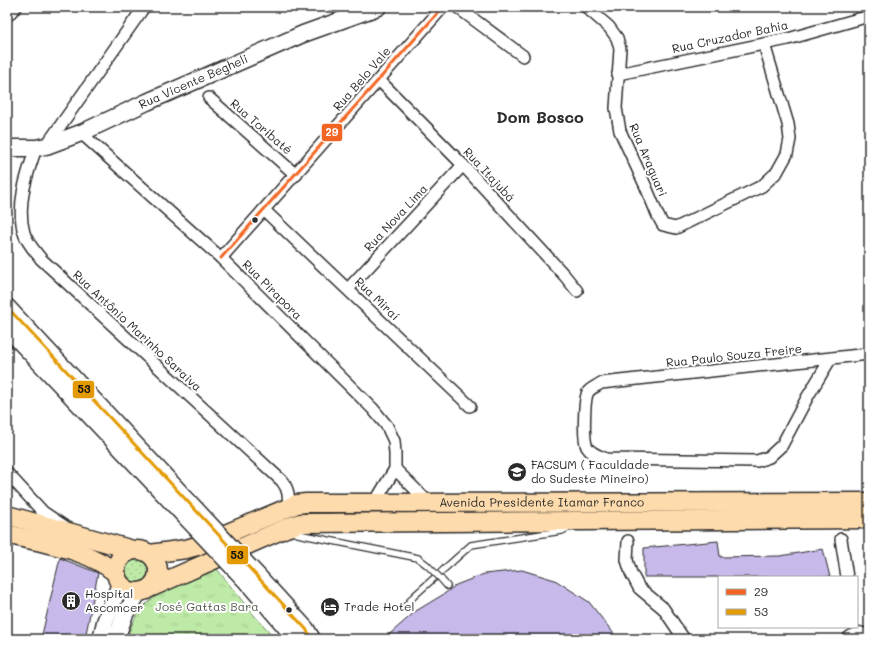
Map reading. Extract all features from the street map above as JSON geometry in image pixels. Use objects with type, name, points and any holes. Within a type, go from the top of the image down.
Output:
[{"type":"main road","name":"Rua Vicente Begheli","points":[[7,148],[41,147],[81,133],[303,34],[378,7]]},
{"type":"main road","points":[[7,307],[183,505]]},
{"type":"main road","points":[[7,328],[183,505],[252,578],[296,639]]},
{"type":"main road","name":"Avenida Presidente Itamar Franco","points":[[142,552],[186,550],[288,508],[306,503],[869,502]]},
{"type":"main road","points":[[7,515],[142,552],[154,558],[158,570],[158,576],[125,614],[116,639]]},
{"type":"main road","name":"Avenida Presidente Itamar Franco","points":[[145,590],[286,528],[300,523],[310,522],[869,519]]},
{"type":"main road","points":[[7,534],[84,554],[106,564],[132,592],[145,590]]},
{"type":"main road","points":[[101,639],[104,622],[118,578],[116,566],[122,555],[142,552]]},
{"type":"main road","points":[[252,578],[301,610],[315,625],[324,639]]},
{"type":"main road","points":[[269,588],[306,630],[312,639]]},
{"type":"street","points":[[7,16],[16,7]]},
{"type":"street","name":"Rua Antônio Marinho Saraiva","points":[[144,7],[41,147],[23,195],[21,210],[24,234],[41,259],[282,481],[287,488],[289,497],[288,508]]},
{"type":"street","name":"Rua Belo Vale","points":[[221,258],[265,211],[443,7]]},
{"type":"street","points":[[457,7],[523,56]]},
{"type":"street","name":"Rua Araguari","points":[[586,7],[609,27],[617,38],[620,49],[616,108],[620,131],[658,216],[663,225],[670,228],[676,228],[762,186],[776,172],[786,154],[790,139],[788,124],[764,44]]},
{"type":"street","name":"Rua Cruzador Bahia","points":[[618,74],[764,44],[869,16]]},
{"type":"street","name":"Rua Itajubá","points":[[379,80],[463,165],[577,291]]},
{"type":"street","name":"Rua Toribaté","points":[[209,98],[296,175]]},
{"type":"street","name":"Rua Pirapora","points":[[81,133],[221,258],[373,409],[387,426],[394,441],[395,469]]},
{"type":"street","name":"Rua Nova Lima","points":[[348,288],[463,165]]},
{"type":"street","name":"Rua Miraí","points":[[265,211],[348,288],[470,406]]},
{"type":"street","name":"Rua Paulo Souza Freire","points":[[831,358],[808,396],[782,445],[769,456],[757,461],[606,459],[595,455],[587,448],[585,438],[586,401],[588,392],[601,383],[831,358],[869,354]]},
{"type":"street","points":[[375,502],[395,469],[428,502]]},
{"type":"street","points":[[7,473],[43,512],[73,532]]},
{"type":"street","points":[[841,539],[847,576]]},
{"type":"street","points":[[628,541],[627,560],[631,573],[639,588],[663,608],[684,639]]},
{"type":"lane","points":[[405,607],[411,599],[471,545],[562,531],[582,520]]},
{"type":"lane","points":[[286,528],[298,534],[418,558],[427,565],[447,586]]},
{"type":"green space","points":[[139,556],[150,560],[154,571],[150,582],[139,586],[128,582],[124,571],[128,560]]},
{"type":"green space","name":"José Gattas Bara","points":[[216,568],[252,613],[276,639],[126,639],[139,612],[152,599],[169,589]]},
{"type":"building","points":[[718,541],[720,557],[780,556],[823,549],[830,576],[644,577],[644,548]]},
{"type":"building","name":"Hospital Ascomcer","points":[[60,558],[98,573],[85,639],[41,639]]},
{"type":"building","points":[[522,570],[555,580],[589,602],[618,639],[384,639],[416,611],[456,585],[484,574]]},
{"type":"transit line","name":"29","points":[[221,258],[443,7]]},
{"type":"transit line","name":"53","points":[[7,307],[306,629],[312,639]]},
{"type":"place","name":"FACSUM ( Faculdade do Sudeste Mineiro)","points":[[517,472]]},
{"type":"place","name":"Hospital Ascomcer","points":[[71,601]]},
{"type":"place","name":"Trade Hotel","points":[[330,607]]},
{"type":"district","name":"Dom Bosco","points":[[540,117]]}]
